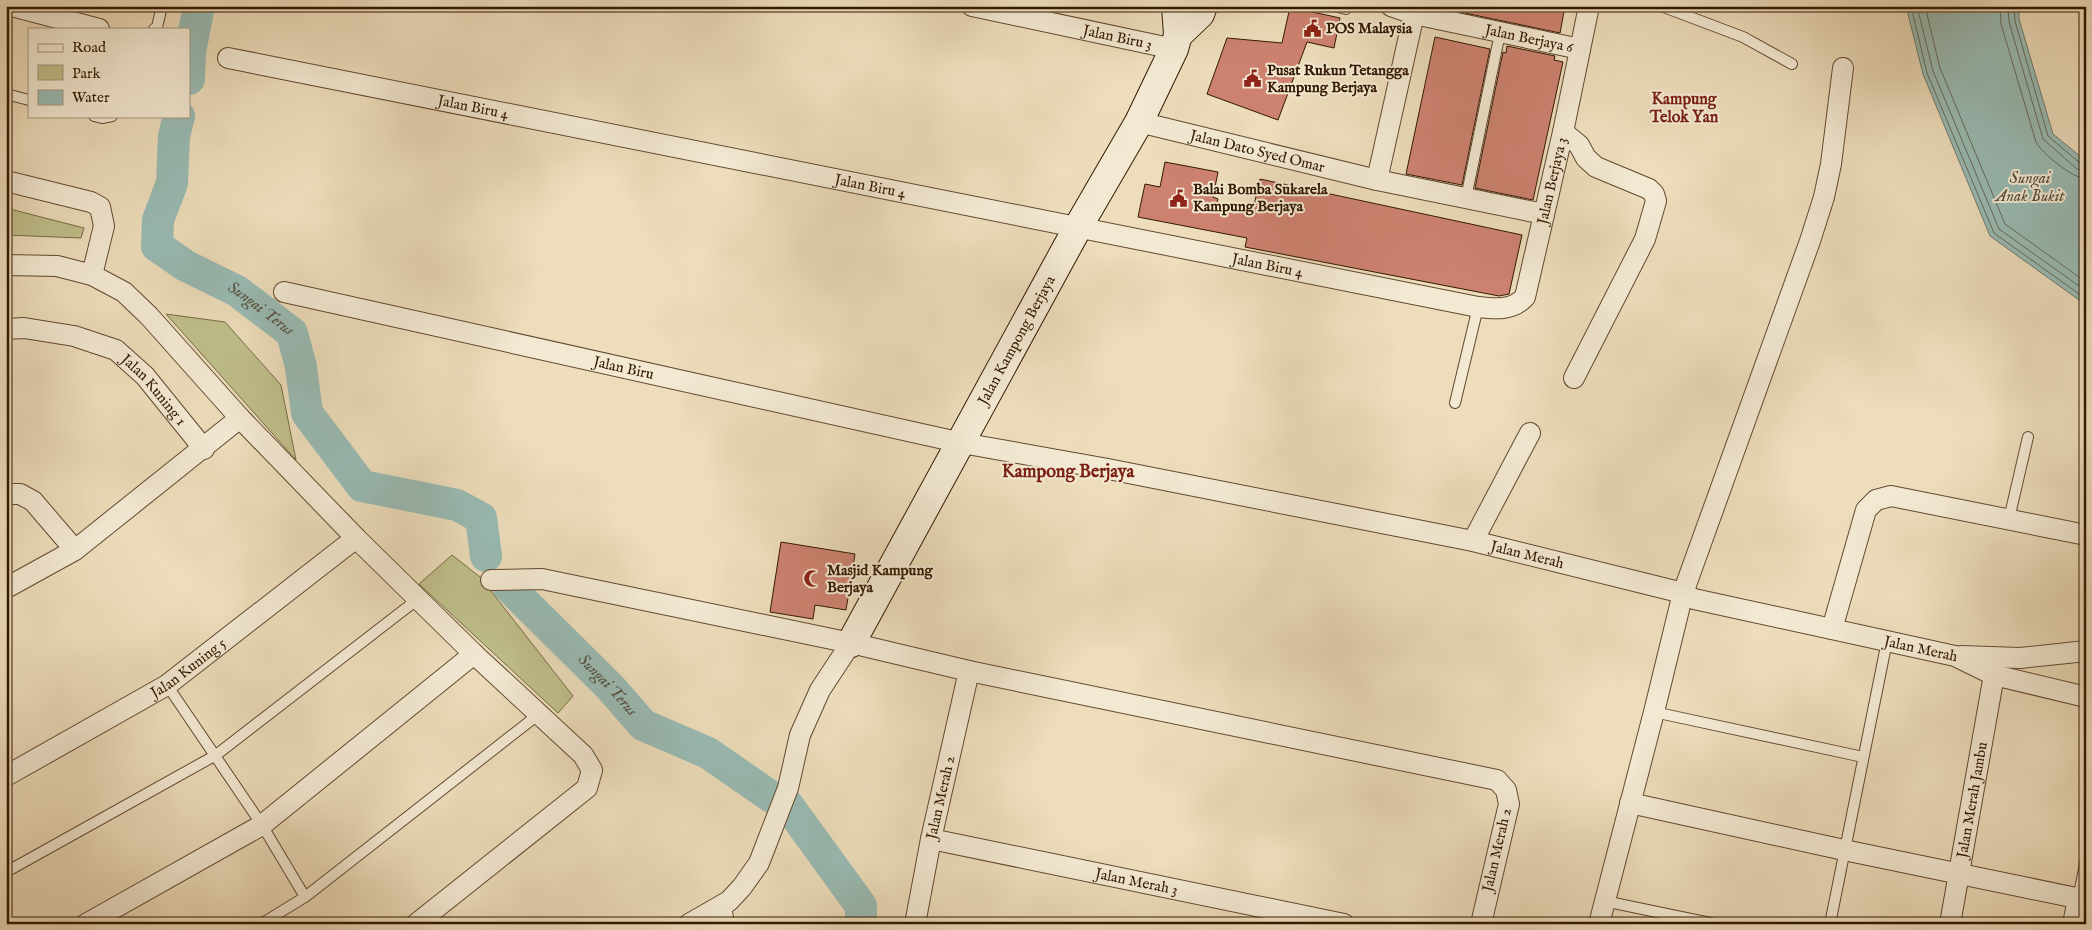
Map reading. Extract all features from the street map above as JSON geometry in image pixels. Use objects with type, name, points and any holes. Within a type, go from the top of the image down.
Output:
[{"type":"street","points":[[12,6],[95,28]]},
{"type":"street","name":"Jalan Biru 3","points":[[972,6],[1176,42]]},
{"type":"street","name":"Jalan Kampong Berjaya","points":[[1176,6],[1176,42]]},
{"type":"street","name":"Jalan Kampong Berjaya","points":[[851,643],[962,443],[1078,227],[1139,122],[1176,42],[1200,14],[1203,6]]},
{"type":"street","name":"Jalan Berjaya 6","points":[[1391,6],[1414,14],[1580,48]]},
{"type":"street","name":"Jalan Berjaya 3","points":[[1512,306],[1525,297],[1563,132],[1589,6]]},
{"type":"street","points":[[1377,180],[1414,14]]},
{"type":"street","name":"Jalan Biru 4","points":[[228,58],[1478,307],[1494,309],[1512,306]]},
{"type":"street","points":[[1598,924],[1654,712],[1683,593],[1810,241],[1824,197],[1831,164],[1843,68]]},
{"type":"street","name":"Jalan Dato Syed Omar","points":[[1139,122],[1377,180],[1544,214]]},
{"type":"street","points":[[1563,132],[1579,145],[1586,158],[1596,167],[1649,190],[1654,194],[1656,201],[1645,239],[1574,378]]},
{"type":"street","points":[[6,181],[91,202],[100,207],[104,226],[92,275]]},
{"type":"street","points":[[6,265],[57,266],[92,275],[124,292],[143,310],[240,418],[356,538],[474,654],[583,755],[592,770],[587,788],[416,924]]},
{"type":"street","name":"Jalan Biru","points":[[284,292],[962,443]]},
{"type":"street","name":"Jalan Kuning 1","points":[[6,329],[24,328],[74,336],[116,350],[145,376],[204,449]]},
{"type":"street","points":[[6,588],[75,550],[204,449],[240,418]]},
{"type":"street","points":[[1473,541],[1530,433]]},
{"type":"street","name":"Jalan Merah","points":[[962,443],[1473,541],[1683,593],[1694,599],[1954,656],[1994,675],[2086,697]]},
{"type":"street","points":[[6,494],[20,494],[33,501],[75,550]]},
{"type":"street","points":[[1832,629],[1866,510],[1876,500],[1891,496],[2086,535]]},
{"type":"street","name":"Jalan Kuning 5","points":[[6,776],[168,685],[356,538]]},
{"type":"street","points":[[490,580],[542,578],[851,643],[969,672]]},
{"type":"street","points":[[689,924],[722,915],[759,863],[788,788],[800,735],[820,690],[851,643]]},
{"type":"street","points":[[1954,656],[2020,658],[2086,651]]},
{"type":"street","points":[[97,921],[262,825],[474,654]]},
{"type":"street","name":"Jalan Merah 2","points":[[915,924],[931,839],[969,672],[1496,780],[1506,790],[1509,804],[1481,924]]},
{"type":"street","name":"Jalan Merah Jambu","points":[[1950,924],[1994,675]]},
{"type":"street","points":[[1630,803],[1844,850],[2082,899],[2073,924]]},
{"type":"street","name":"Jalan Merah 3","points":[[931,839],[1344,924]]},
{"type":"lane","points":[[156,28],[162,6]]},
{"type":"lane","points":[[1334,6],[1346,9]]},
{"type":"lane","points":[[1661,6],[1743,37],[1792,64]]},
{"type":"lane","points":[[1466,198],[1500,33]]},
{"type":"lane","points":[[6,94],[28,100]]},
{"type":"lane","points":[[1456,403],[1478,307]]},
{"type":"lane","points":[[2009,519],[2028,437]]},
{"type":"lane","points":[[6,872],[216,755],[418,599]]},
{"type":"lane","points":[[1830,924],[1887,641]]},
{"type":"lane","points":[[168,685],[262,825],[305,897]]},
{"type":"lane","points":[[1654,712],[1864,757]]},
{"type":"lane","points":[[261,924],[305,897],[539,714]]},
{"type":"lane","points":[[2082,899],[2086,859]]},
{"type":"lane","points":[[1604,901],[1715,924]]},
{"type":"green space","points":[[6,208],[84,228],[81,238],[6,235]]},
{"type":"green space","points":[[166,314],[225,322],[281,385],[296,460]]},
{"type":"green space","points":[[452,555],[480,577],[573,696],[558,713],[419,584]]},
{"type":"water","name":"Sungai Anak Bukit","points":[[1906,6],[2019,6],[2019,19],[2053,134],[2086,161],[2086,305],[1990,236],[1923,74]]},
{"type":"building","points":[[1461,6],[1565,6],[1560,33],[1460,12]]},
{"type":"building","name":"Pusat Rukun Tetangga Kampung Berjaya","points":[[1290,7],[1340,18],[1334,48],[1307,42],[1278,120],[1207,94],[1227,38],[1282,43]]},
{"type":"building","points":[[1435,37],[1490,49],[1462,185],[1406,174]]},
{"type":"building","points":[[1507,46],[1555,56],[1554,60],[1563,62],[1533,200],[1475,188],[1503,52],[1506,53]]},
{"type":"building","points":[[1165,162],[1218,172],[1213,197],[1218,199],[1216,207],[1252,214],[1260,179],[1522,235],[1509,294],[1499,296],[1245,247],[1247,238],[1138,217],[1145,184],[1160,187]]},
{"type":"building","name":"Masjid Kampung Berjaya","points":[[781,542],[855,554],[846,610],[815,605],[813,619],[770,612]]},
{"type":"waterway","name":"Sungai Terus","points":[[190,52],[199,6]]},
{"type":"waterway","name":"Sungai Terus","points":[[178,118],[174,136],[172,183],[158,220],[157,246],[186,266],[237,291],[292,333],[301,367],[307,413],[362,486],[457,505],[481,518],[486,556]]},
{"type":"waterway","name":"Sungai Terus","points":[[507,585],[610,687],[643,725],[708,753],[773,798]]},
{"type":"waterway","name":"Sungai Terus","points":[[787,804],[861,906],[861,924]]},
{"type":"place","name":"POS Malaysia","points":[[1312,28]]},
{"type":"place","name":"Pusat Rukun Tetangga Kampung Berjaya","points":[[1253,79]]},
{"type":"place","name":"Balai Bomba Sukarela Kampung Berjaya","points":[[1179,198]]},
{"type":"place","name":"Masjid Kampung Berjaya","points":[[813,579]]},
{"type":"district","name":"Kampung Telok Yan","points":[[1684,109]]},
{"type":"district","name":"Kampong Berjaya","points":[[1068,472]]}]
